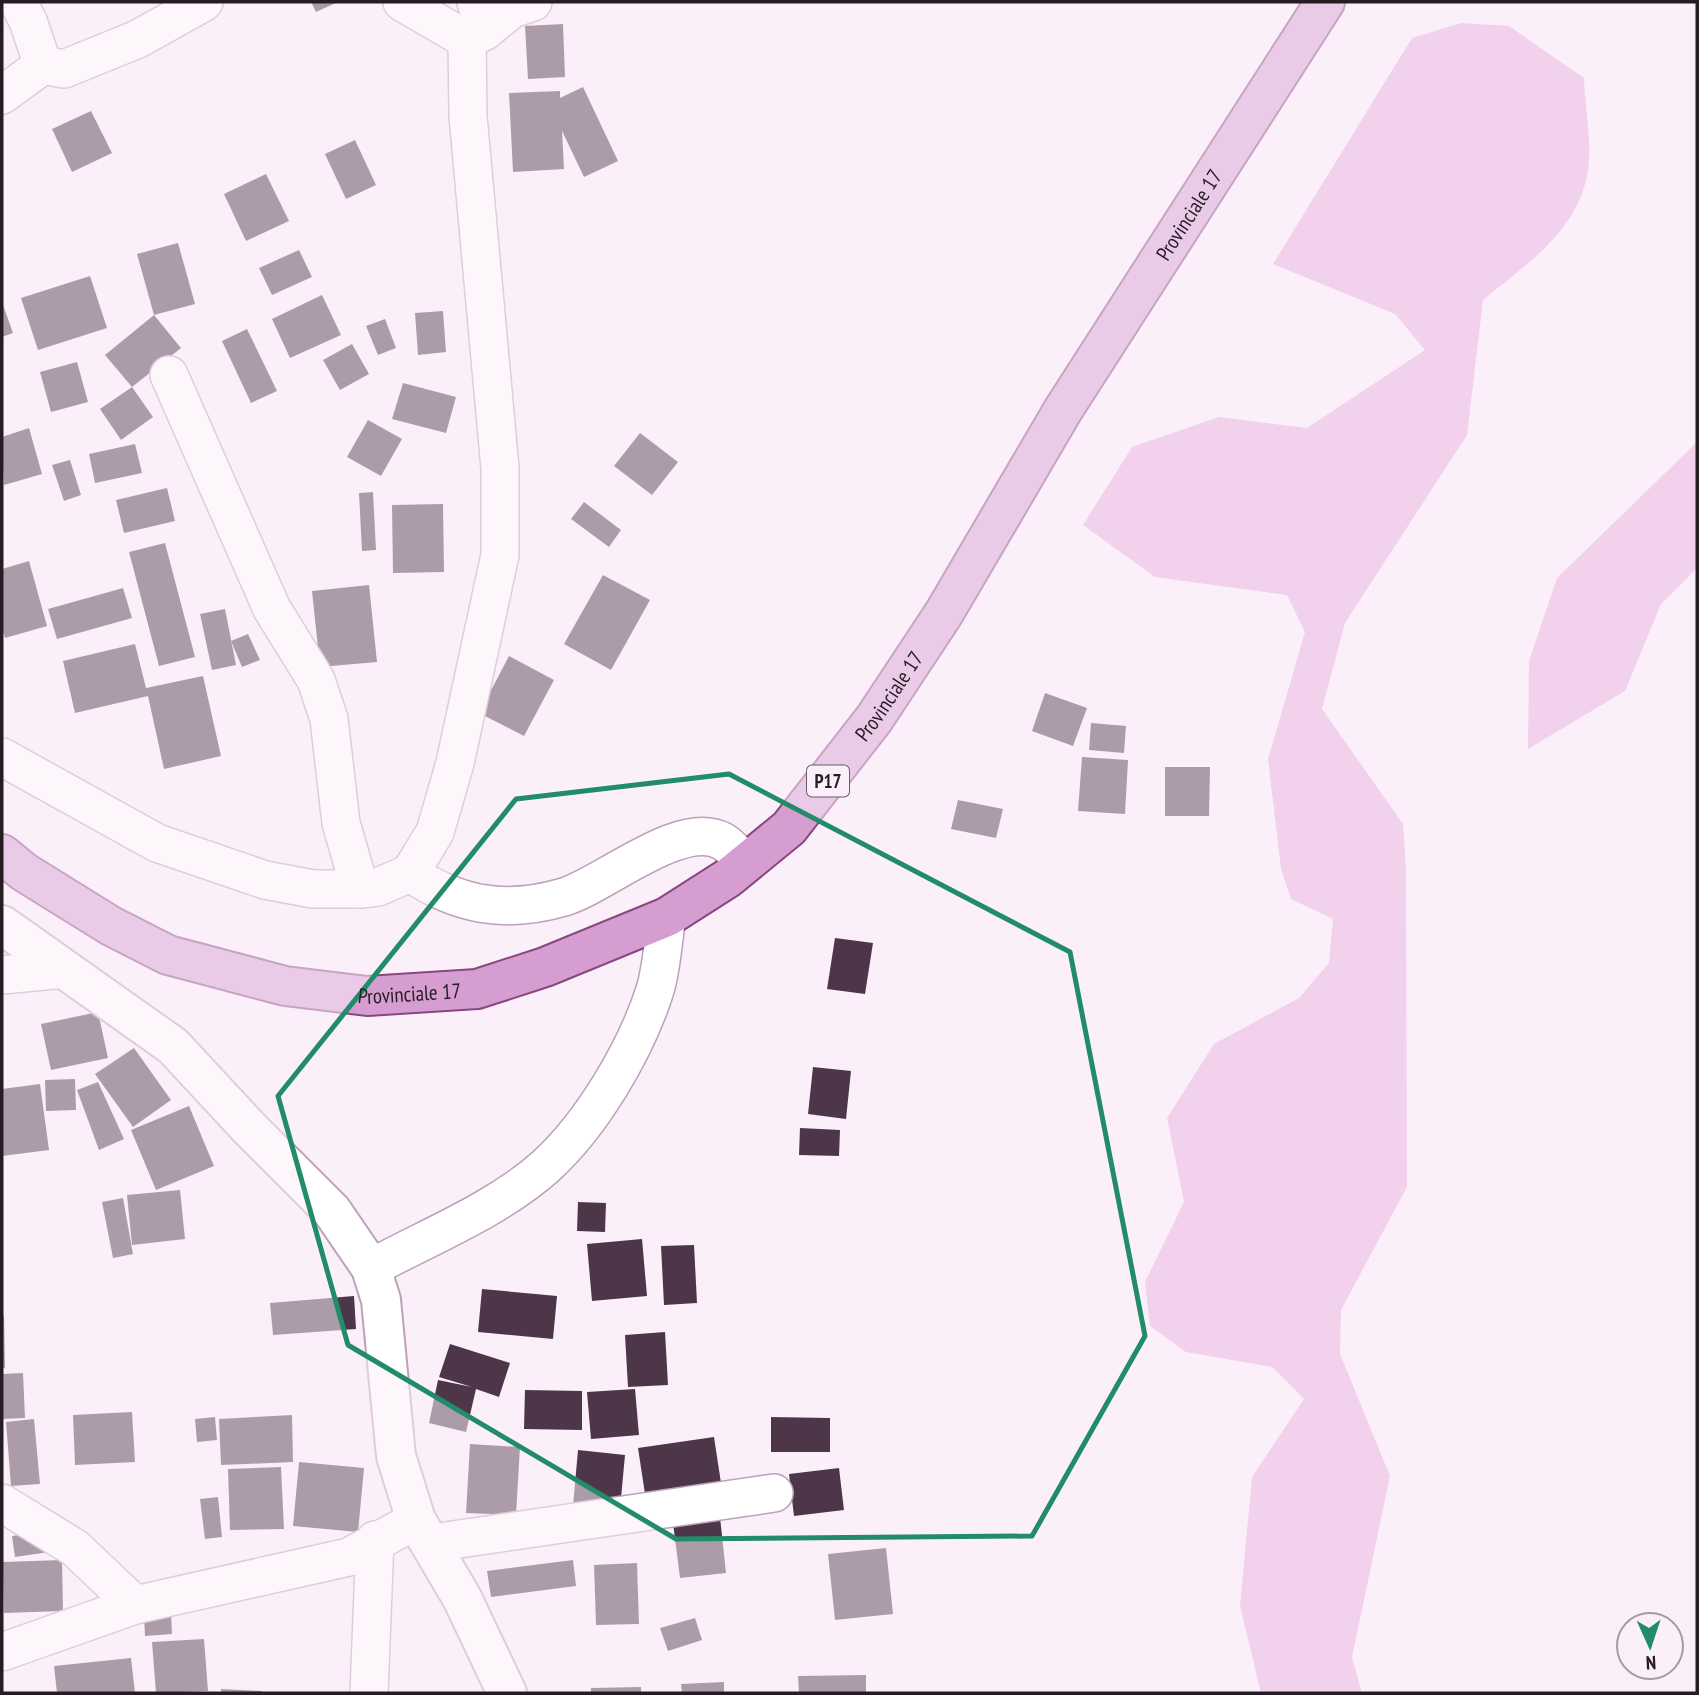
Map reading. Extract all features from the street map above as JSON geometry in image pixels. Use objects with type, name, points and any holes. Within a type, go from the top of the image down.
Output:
[{"type":"main road","name":"Provinciale 17","points":[[2,854],[24,872],[111,926],[168,955],[285,986],[367,996],[477,989],[558,962],[667,916],[728,878],[789,828],[874,719],[944,613],[1063,410],[1325,2]]},
{"type":"street","points":[[18,2],[28,21],[43,65]]},
{"type":"street","points":[[2,96],[43,65],[64,69],[138,39],[204,2]]},
{"type":"street","points":[[402,2],[476,24],[533,2]]},
{"type":"street","points":[[2,757],[157,844],[265,880],[313,889],[360,889],[378,887],[410,873],[435,832],[455,763],[500,555],[500,468],[468,116],[476,24]]},
{"type":"street","points":[[169,375],[272,609],[316,680],[329,719],[341,823],[360,889]]},
{"type":"street","points":[[410,873],[468,903],[508,906],[564,897],[670,843],[701,837],[722,841],[745,863]]},
{"type":"street","points":[[371,1268],[493,1203],[545,1166],[586,1120],[623,1062],[655,990],[667,916]]},
{"type":"street","points":[[2,925],[173,1046],[332,1211],[371,1268],[381,1300],[396,1456],[424,1532],[508,1693]]},
{"type":"street","points":[[2,975],[65,969]]},
{"type":"street","points":[[2,1652],[135,1605],[349,1557],[375,1540],[424,1532],[774,1493]]},
{"type":"street","points":[[2,1503],[75,1548],[135,1605]]},
{"type":"street","points":[[369,1693],[375,1540]]},
{"type":"highlighted area","points":[[729,774],[1070,952],[1145,1336],[1032,1536],[676,1539],[348,1345],[278,1096],[516,799]]},
{"type":"shaded area","points":[[1461,23],[1509,26],[1584,78],[1589,136],[1588,170],[1583,192],[1562,228],[1533,259],[1483,300],[1467,435],[1345,623],[1322,709],[1403,824],[1406,868],[1407,1187],[1341,1310],[1340,1354],[1390,1476],[1352,1657],[1362,1693],[1261,1693],[1240,1606],[1252,1477],[1304,1399],[1272,1367],[1186,1352],[1150,1326],[1145,1282],[1184,1202],[1167,1118],[1214,1044],[1299,998],[1329,963],[1333,919],[1291,899],[1281,869],[1268,759],[1305,632],[1287,595],[1155,577],[1083,525],[1132,447],[1219,417],[1307,428],[1425,350],[1395,314],[1273,264],[1412,38]]},
{"type":"shaded area","points":[[1697,442],[1697,568],[1661,604],[1625,691],[1528,749],[1529,661],[1557,578]]},
{"type":"building","points":[[311,2],[338,2],[316,12]]},
{"type":"building","points":[[563,24],[565,77],[528,79],[525,26]]},
{"type":"building","points":[[583,87],[618,161],[584,177],[562,131],[564,169],[513,172],[509,93],[560,91],[560,98]]},
{"type":"building","points":[[91,111],[112,153],[72,172],[52,129]]},
{"type":"building","points":[[355,140],[376,185],[346,199],[325,154]]},
{"type":"building","points":[[266,174],[289,221],[246,241],[224,194]]},
{"type":"building","points":[[178,243],[195,304],[154,315],[137,254]]},
{"type":"building","points":[[299,250],[312,277],[272,295],[259,268]]},
{"type":"building","points":[[90,276],[107,328],[38,350],[21,298]]},
{"type":"building","points":[[322,295],[341,335],[290,358],[272,319]]},
{"type":"building","points":[[2,302],[13,333],[2,337]]},
{"type":"building","points":[[443,311],[446,352],[418,355],[415,313]]},
{"type":"building","points":[[154,315],[181,348],[132,387],[105,355]]},
{"type":"building","points":[[385,319],[396,348],[378,355],[366,326]]},
{"type":"building","points":[[247,329],[277,391],[251,403],[222,341]]},
{"type":"building","points":[[352,344],[369,374],[340,390],[323,360]]},
{"type":"building","points":[[77,362],[88,402],[51,412],[40,372]]},
{"type":"building","points":[[403,383],[456,397],[446,433],[392,419]]},
{"type":"building","points":[[132,387],[153,417],[121,440],[100,409]]},
{"type":"building","points":[[368,420],[402,439],[381,476],[347,457]]},
{"type":"building","points":[[29,428],[42,474],[4,485],[2,437]]},
{"type":"building","points":[[640,433],[678,462],[652,495],[614,466]]},
{"type":"building","points":[[135,444],[142,473],[95,483],[89,454]]},
{"type":"building","points":[[70,460],[81,495],[64,501],[52,465]]},
{"type":"building","points":[[167,488],[175,521],[124,533],[116,500]]},
{"type":"building","points":[[373,492],[376,550],[362,551],[359,493]]},
{"type":"building","points":[[584,502],[621,530],[609,547],[571,519]]},
{"type":"building","points":[[443,504],[444,572],[393,573],[392,505]]},
{"type":"building","points":[[165,543],[195,657],[159,666],[129,552]]},
{"type":"building","points":[[29,561],[47,626],[5,638],[2,627],[2,569]]},
{"type":"building","points":[[603,575],[650,600],[611,670],[564,644]]},
{"type":"building","points":[[369,585],[377,662],[320,667],[312,591]]},
{"type":"building","points":[[123,588],[132,618],[57,639],[48,609]]},
{"type":"building","points":[[225,609],[236,665],[212,670],[200,614]]},
{"type":"building","points":[[248,634],[260,660],[242,667],[231,641]]},
{"type":"building","points":[[135,644],[146,688],[203,676],[221,756],[164,769],[148,696],[75,713],[63,661]]},
{"type":"building","points":[[509,656],[554,680],[524,736],[479,713]]},
{"type":"building","points":[[1045,693],[1087,708],[1073,746],[1032,731]]},
{"type":"building","points":[[1091,723],[1126,726],[1124,753],[1089,750]]},
{"type":"building","points":[[1082,757],[1128,760],[1125,814],[1078,811]]},
{"type":"building","points":[[1165,767],[1210,767],[1209,816],[1165,816]]},
{"type":"building","points":[[958,800],[1003,809],[996,838],[951,829]]},
{"type":"building","points":[[835,938],[873,943],[865,994],[827,989]]},
{"type":"building","points":[[98,1012],[108,1058],[51,1070],[41,1024]]},
{"type":"building","points":[[134,1048],[171,1100],[133,1127],[95,1074]]},
{"type":"building","points":[[813,1067],[851,1071],[846,1119],[808,1114]]},
{"type":"building","points":[[75,1079],[76,1110],[46,1111],[45,1080]]},
{"type":"building","points":[[98,1082],[124,1139],[99,1150],[77,1090]]},
{"type":"building","points":[[40,1084],[49,1150],[2,1156],[2,1089]]},
{"type":"building","points":[[189,1106],[214,1166],[156,1190],[131,1130]]},
{"type":"building","points":[[800,1128],[840,1130],[839,1156],[799,1155]]},
{"type":"building","points":[[180,1190],[185,1239],[132,1245],[127,1195]]},
{"type":"building","points":[[123,1198],[133,1254],[113,1258],[102,1202]]},
{"type":"building","points":[[578,1202],[606,1203],[605,1232],[577,1231]]},
{"type":"building","points":[[642,1239],[647,1296],[592,1301],[587,1244]]},
{"type":"building","points":[[694,1245],[697,1303],[664,1305],[661,1246]]},
{"type":"building","points":[[482,1289],[557,1296],[553,1339],[478,1332]]},
{"type":"building","points":[[354,1296],[356,1329],[273,1335],[270,1303]]},
{"type":"building","points":[[4,1316],[5,1368],[2,1368]]},
{"type":"building","points":[[665,1332],[668,1385],[628,1387],[625,1335]]},
{"type":"building","points":[[450,1344],[510,1363],[499,1397],[476,1389],[466,1432],[429,1423],[438,1380],[472,1387],[439,1377]]},
{"type":"building","points":[[23,1373],[25,1418],[2,1419],[2,1374]]},
{"type":"building","points":[[635,1389],[639,1435],[591,1439],[587,1392]]},
{"type":"building","points":[[525,1390],[582,1391],[582,1430],[524,1429]]},
{"type":"building","points":[[132,1412],[135,1462],[75,1465],[73,1415]]},
{"type":"building","points":[[292,1415],[293,1462],[221,1465],[219,1419]]},
{"type":"building","points":[[215,1417],[217,1440],[197,1442],[195,1419]]},
{"type":"building","points":[[771,1417],[830,1418],[830,1452],[771,1452]]},
{"type":"building","points":[[34,1419],[40,1484],[11,1486],[6,1422]]},
{"type":"building","points":[[714,1437],[721,1483],[645,1494],[638,1448]]},
{"type":"building","points":[[470,1444],[520,1447],[516,1515],[466,1513]]},
{"type":"building","points":[[578,1450],[625,1455],[620,1509],[573,1506]]},
{"type":"building","points":[[299,1462],[364,1468],[358,1532],[293,1526]]},
{"type":"building","points":[[281,1467],[284,1529],[230,1530],[228,1469]]},
{"type":"building","points":[[839,1468],[844,1510],[794,1516],[789,1474]]},
{"type":"building","points":[[218,1497],[222,1537],[205,1539],[200,1499]]},
{"type":"building","points":[[720,1517],[726,1573],[680,1578],[673,1523]]},
{"type":"building","points":[[54,1530],[56,1551],[15,1557],[12,1536]]},
{"type":"building","points":[[886,1548],[893,1614],[835,1620],[828,1554]]},
{"type":"building","points":[[62,1560],[63,1611],[4,1613],[3,1562]]},
{"type":"building","points":[[573,1560],[576,1586],[491,1597],[487,1571]]},
{"type":"building","points":[[637,1563],[639,1624],[596,1625],[594,1565]]},
{"type":"building","points":[[171,1613],[172,1634],[145,1636],[144,1615]]},
{"type":"building","points":[[695,1618],[702,1640],[668,1651],[660,1628]]},
{"type":"building","points":[[204,1639],[208,1691],[156,1693],[152,1642]]},
{"type":"building","points":[[131,1658],[135,1693],[57,1693],[54,1666]]},
{"type":"building","points":[[866,1675],[866,1693],[799,1693],[798,1676]]},
{"type":"building","points":[[724,1682],[724,1693],[682,1693],[681,1684]]},
{"type":"building","points":[[641,1687],[641,1693],[591,1693],[591,1688]]},
{"type":"building","points":[[221,1689],[262,1691],[262,1693],[221,1693]]}]
